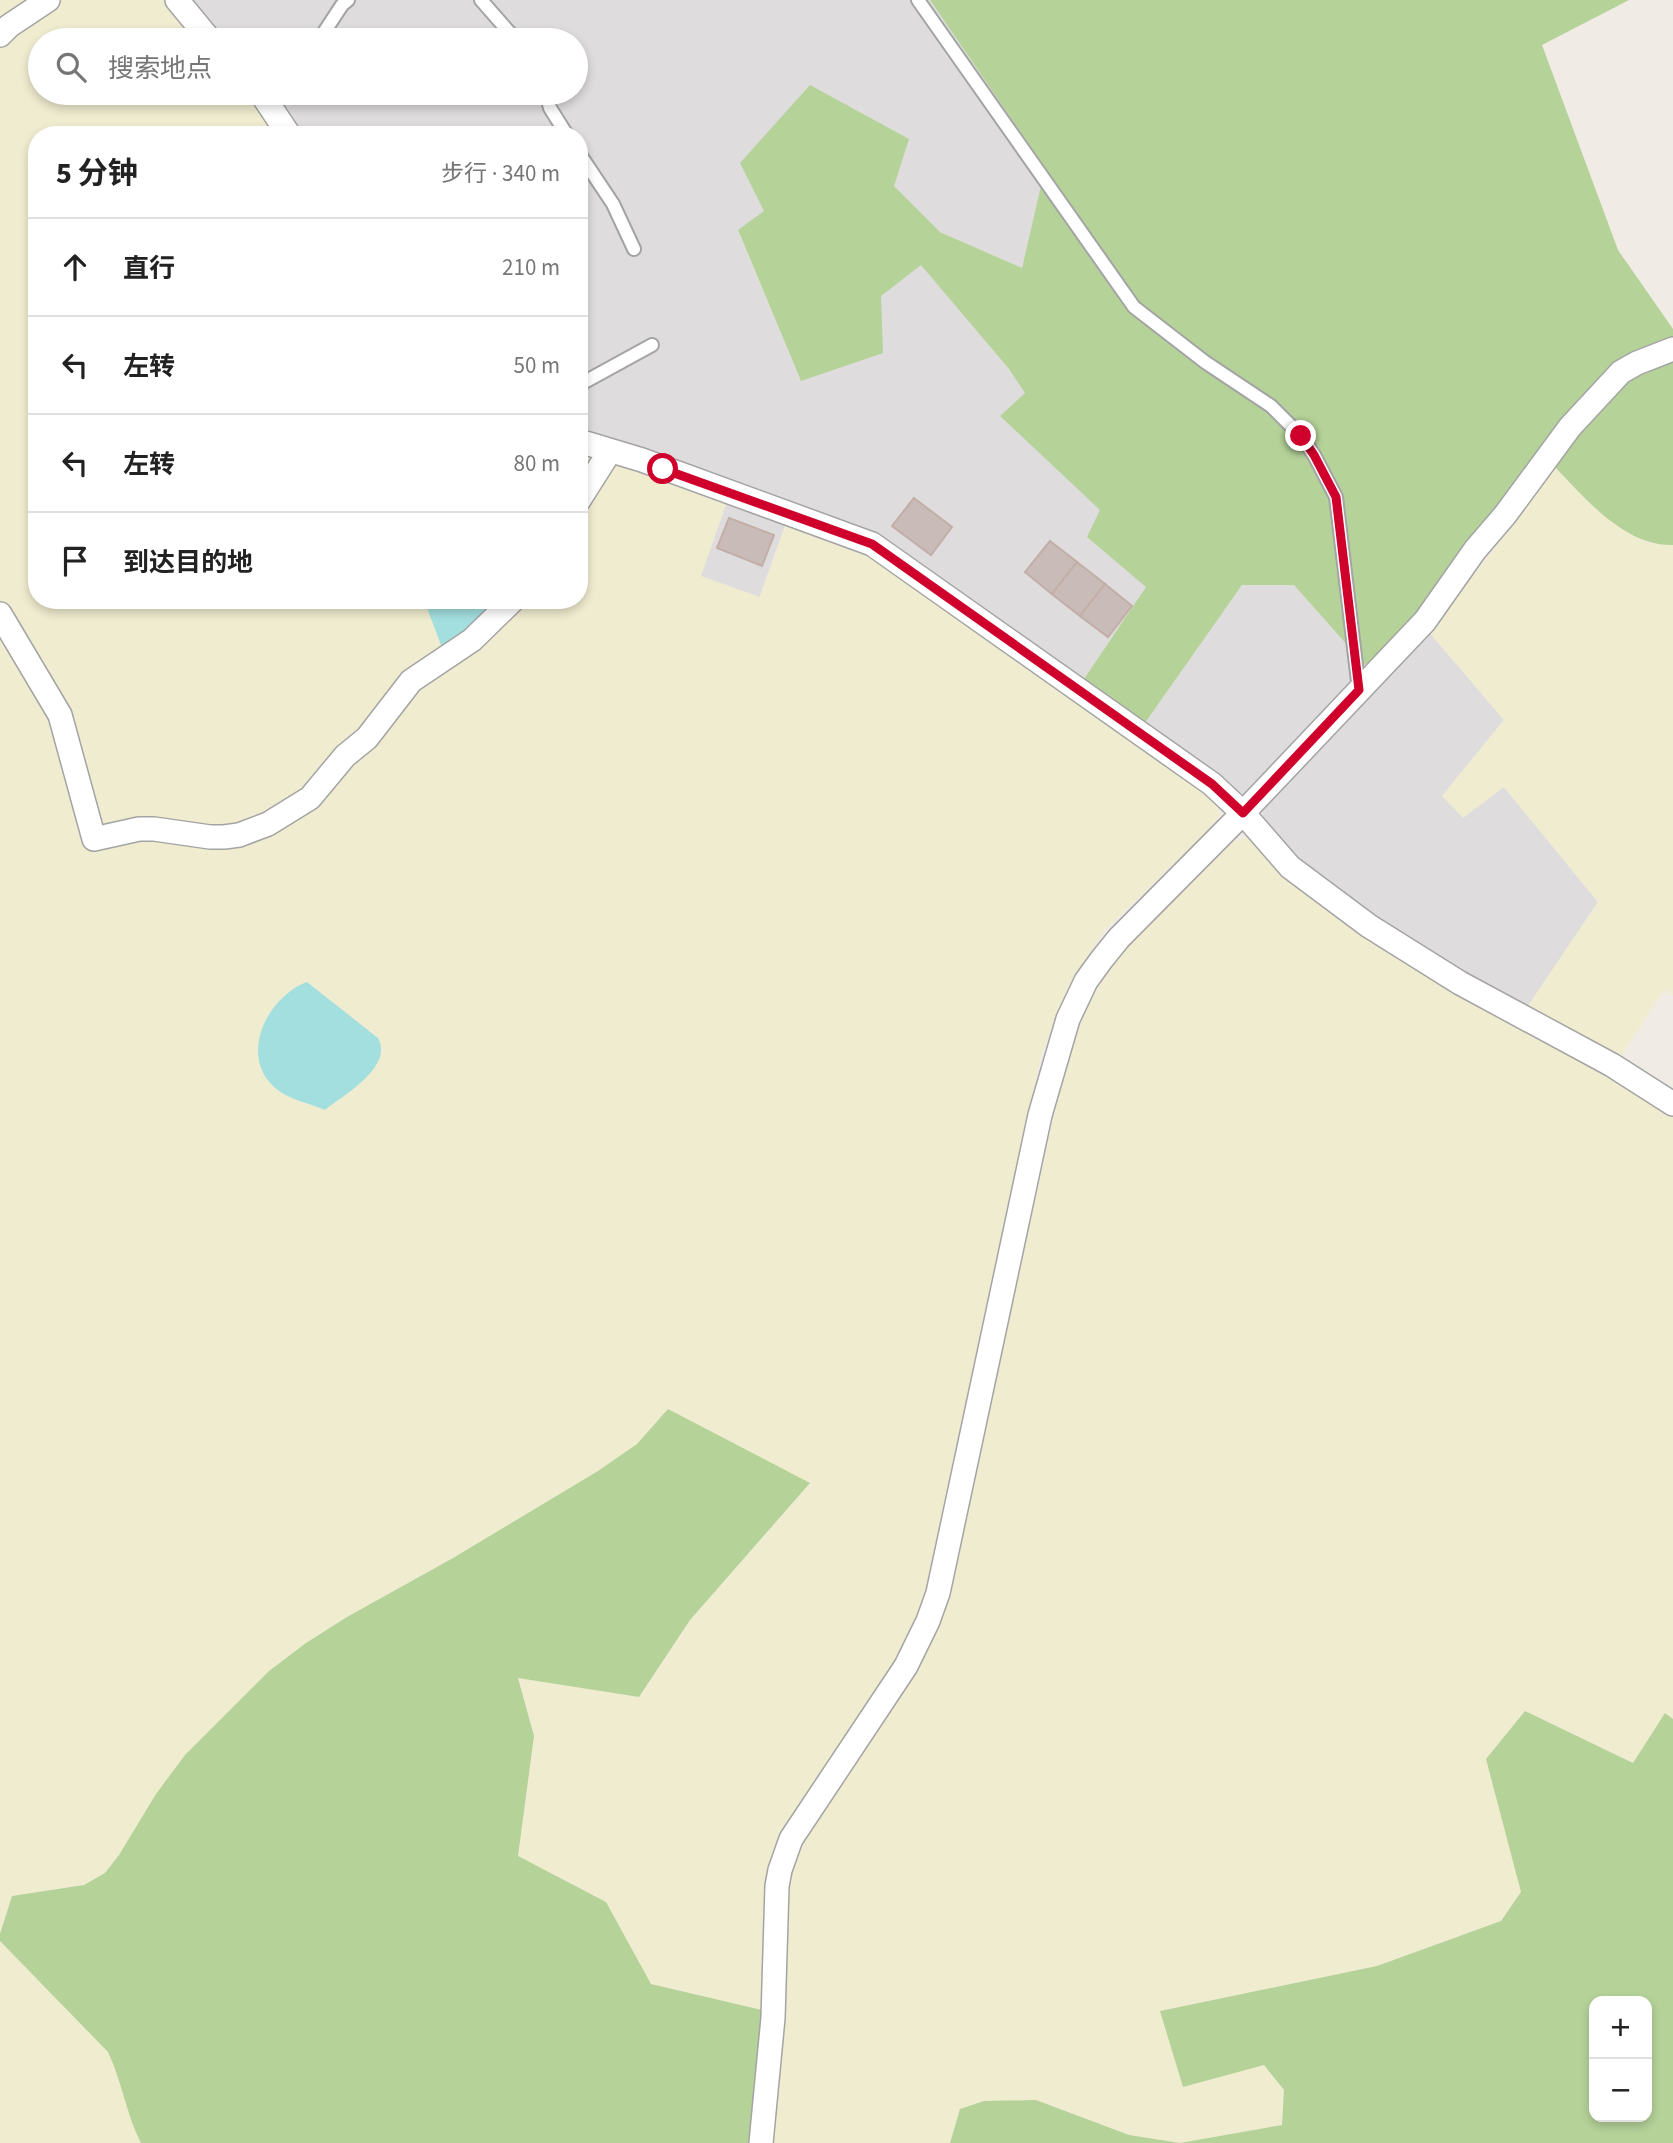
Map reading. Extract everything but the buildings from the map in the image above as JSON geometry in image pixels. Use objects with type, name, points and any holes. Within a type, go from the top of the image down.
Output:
[{"type":"street","points":[[0,35],[48,0]]},
{"type":"street","points":[[177,0],[200,28]]},
{"type":"street","points":[[274,105],[284,126]]},
{"type":"street","points":[[761,2143],[773,2018],[780,1870],[791,1839],[906,1666],[938,1593],[1040,1115],[1064,1029],[1086,981],[1119,938],[1243,813],[1425,621],[1475,550],[1505,515],[1570,427],[1621,372],[1673,349]]},
{"type":"street","points":[[588,444],[642,460],[872,544],[1212,784],[1243,813],[1290,867],[1369,926],[1460,983],[1612,1065],[1673,1104]]},
{"type":"street","points":[[588,485],[610,450]]},
{"type":"street","points":[[0,614],[60,715],[94,839],[139,829],[224,837],[239,835],[268,824],[310,798],[345,756],[367,738],[411,681],[472,640],[504,609]]},
{"type":"lane","points":[[327,28],[348,0]]},
{"type":"lane","points":[[481,0],[506,28]]},
{"type":"lane","points":[[918,0],[1134,307],[1205,362],[1271,406],[1301,436],[1314,455],[1336,497],[1359,690]]},
{"type":"lane","points":[[549,105],[561,126]]},
{"type":"lane","points":[[588,167],[612,204],[634,249]]},
{"type":"lane","points":[[588,380],[652,345]]},
{"type":"shaded area","points":[[0,0],[171,0],[196,28],[28,28],[28,105],[259,105],[274,126],[28,126],[28,609],[588,609],[588,452],[727,502],[701,576],[760,597],[786,523],[881,554],[1213,792],[1220,815],[1200,838],[1104,931],[1072,981],[1059,1008],[1040,1060],[1034,1087],[959,1458],[978,1460],[1065,1067],[1083,1018],[1095,993],[1124,947],[1222,847],[1247,837],[1283,874],[1673,1115],[1673,1719],[1665,1714],[1633,1763],[1525,1711],[1486,1759],[1522,1892],[1501,1921],[1377,1966],[1160,2011],[1264,2065],[1284,2090],[1282,2125],[1180,2143],[1129,2135],[1036,2100],[960,2109],[950,2143],[771,2143],[766,2011],[651,1984],[606,1902],[518,1856],[534,1736],[518,1677],[639,1697],[690,1620],[810,1484],[668,1410],[637,1444],[598,1471],[453,1558],[347,1617],[269,1671],[185,1755],[105,1873],[84,1885],[12,1896],[0,1934]]},
{"type":"shaded area","points":[[171,0],[930,0],[1045,168],[1022,268],[940,232],[894,186],[764,211],[738,231],[801,381],[881,295],[921,264],[1026,393],[1000,416],[1101,510],[1087,537],[1147,587],[1075,693],[786,523],[759,598],[700,576],[588,458],[588,126],[274,126],[259,105],[588,105],[588,28],[196,28]]},
{"type":"shaded area","points":[[1553,465],[1595,509],[1633,535],[1646,542],[1673,545],[1673,996],[1664,990],[1622,1055],[1526,1009],[1598,902],[1504,787],[1463,818],[1442,796],[1504,720],[1429,632],[1509,530]]},
{"type":"shaded area","points":[[1242,585],[1294,585],[1365,665],[1418,619],[1504,720],[1442,796],[1504,787],[1598,902],[1526,1009],[1398,936],[1278,847],[1258,805],[1145,723]]},
{"type":"shaded area","points":[[0,1941],[108,2052],[118,2073],[141,2143],[0,2143]]},
{"type":"green space","points":[[930,0],[1629,0],[1542,45],[1618,250],[1673,329],[1673,545],[1638,538],[1622,529],[1592,505],[1553,465],[1418,619],[1365,665],[1294,585],[1242,585],[1145,723],[1082,682],[1146,587],[1087,537],[1100,510],[1000,416],[1025,393],[1009,369],[921,265],[881,296],[883,353],[801,381],[738,230],[764,211],[740,163],[810,85],[909,139],[894,186],[940,232],[1022,268],[1045,168]]},
{"type":"green space","points":[[668,1409],[810,1483],[690,1620],[639,1697],[518,1678],[534,1736],[518,1856],[606,1902],[651,1984],[766,2011],[754,2143],[141,2143],[108,2052],[0,1941],[12,1896],[84,1885],[105,1873],[156,1794],[185,1755],[269,1671],[347,1617],[453,1558],[598,1471],[637,1444]]},
{"type":"green space","points":[[1525,1711],[1633,1763],[1665,1713],[1673,1719],[1673,2143],[1180,2143],[1282,2125],[1284,2090],[1264,2065],[1183,2087],[1160,2011],[1377,1966],[1501,1921],[1521,1892],[1486,1759]]},
{"type":"green space","points":[[1036,2100],[1129,2135],[1180,2143],[950,2143],[960,2109],[984,2101]]},
{"type":"water","points":[[427,609],[495,609],[467,635],[450,644],[441,645]]},
{"type":"water","points":[[307,982],[378,1038],[381,1049],[379,1059],[365,1079],[325,1110],[279,1091],[266,1078],[259,1063],[258,1047],[269,1015],[279,1001]]},
{"type":"route","points":[[663,469],[872,544],[1212,784],[1243,813],[1359,690],[1336,497],[1301,436]]}]
